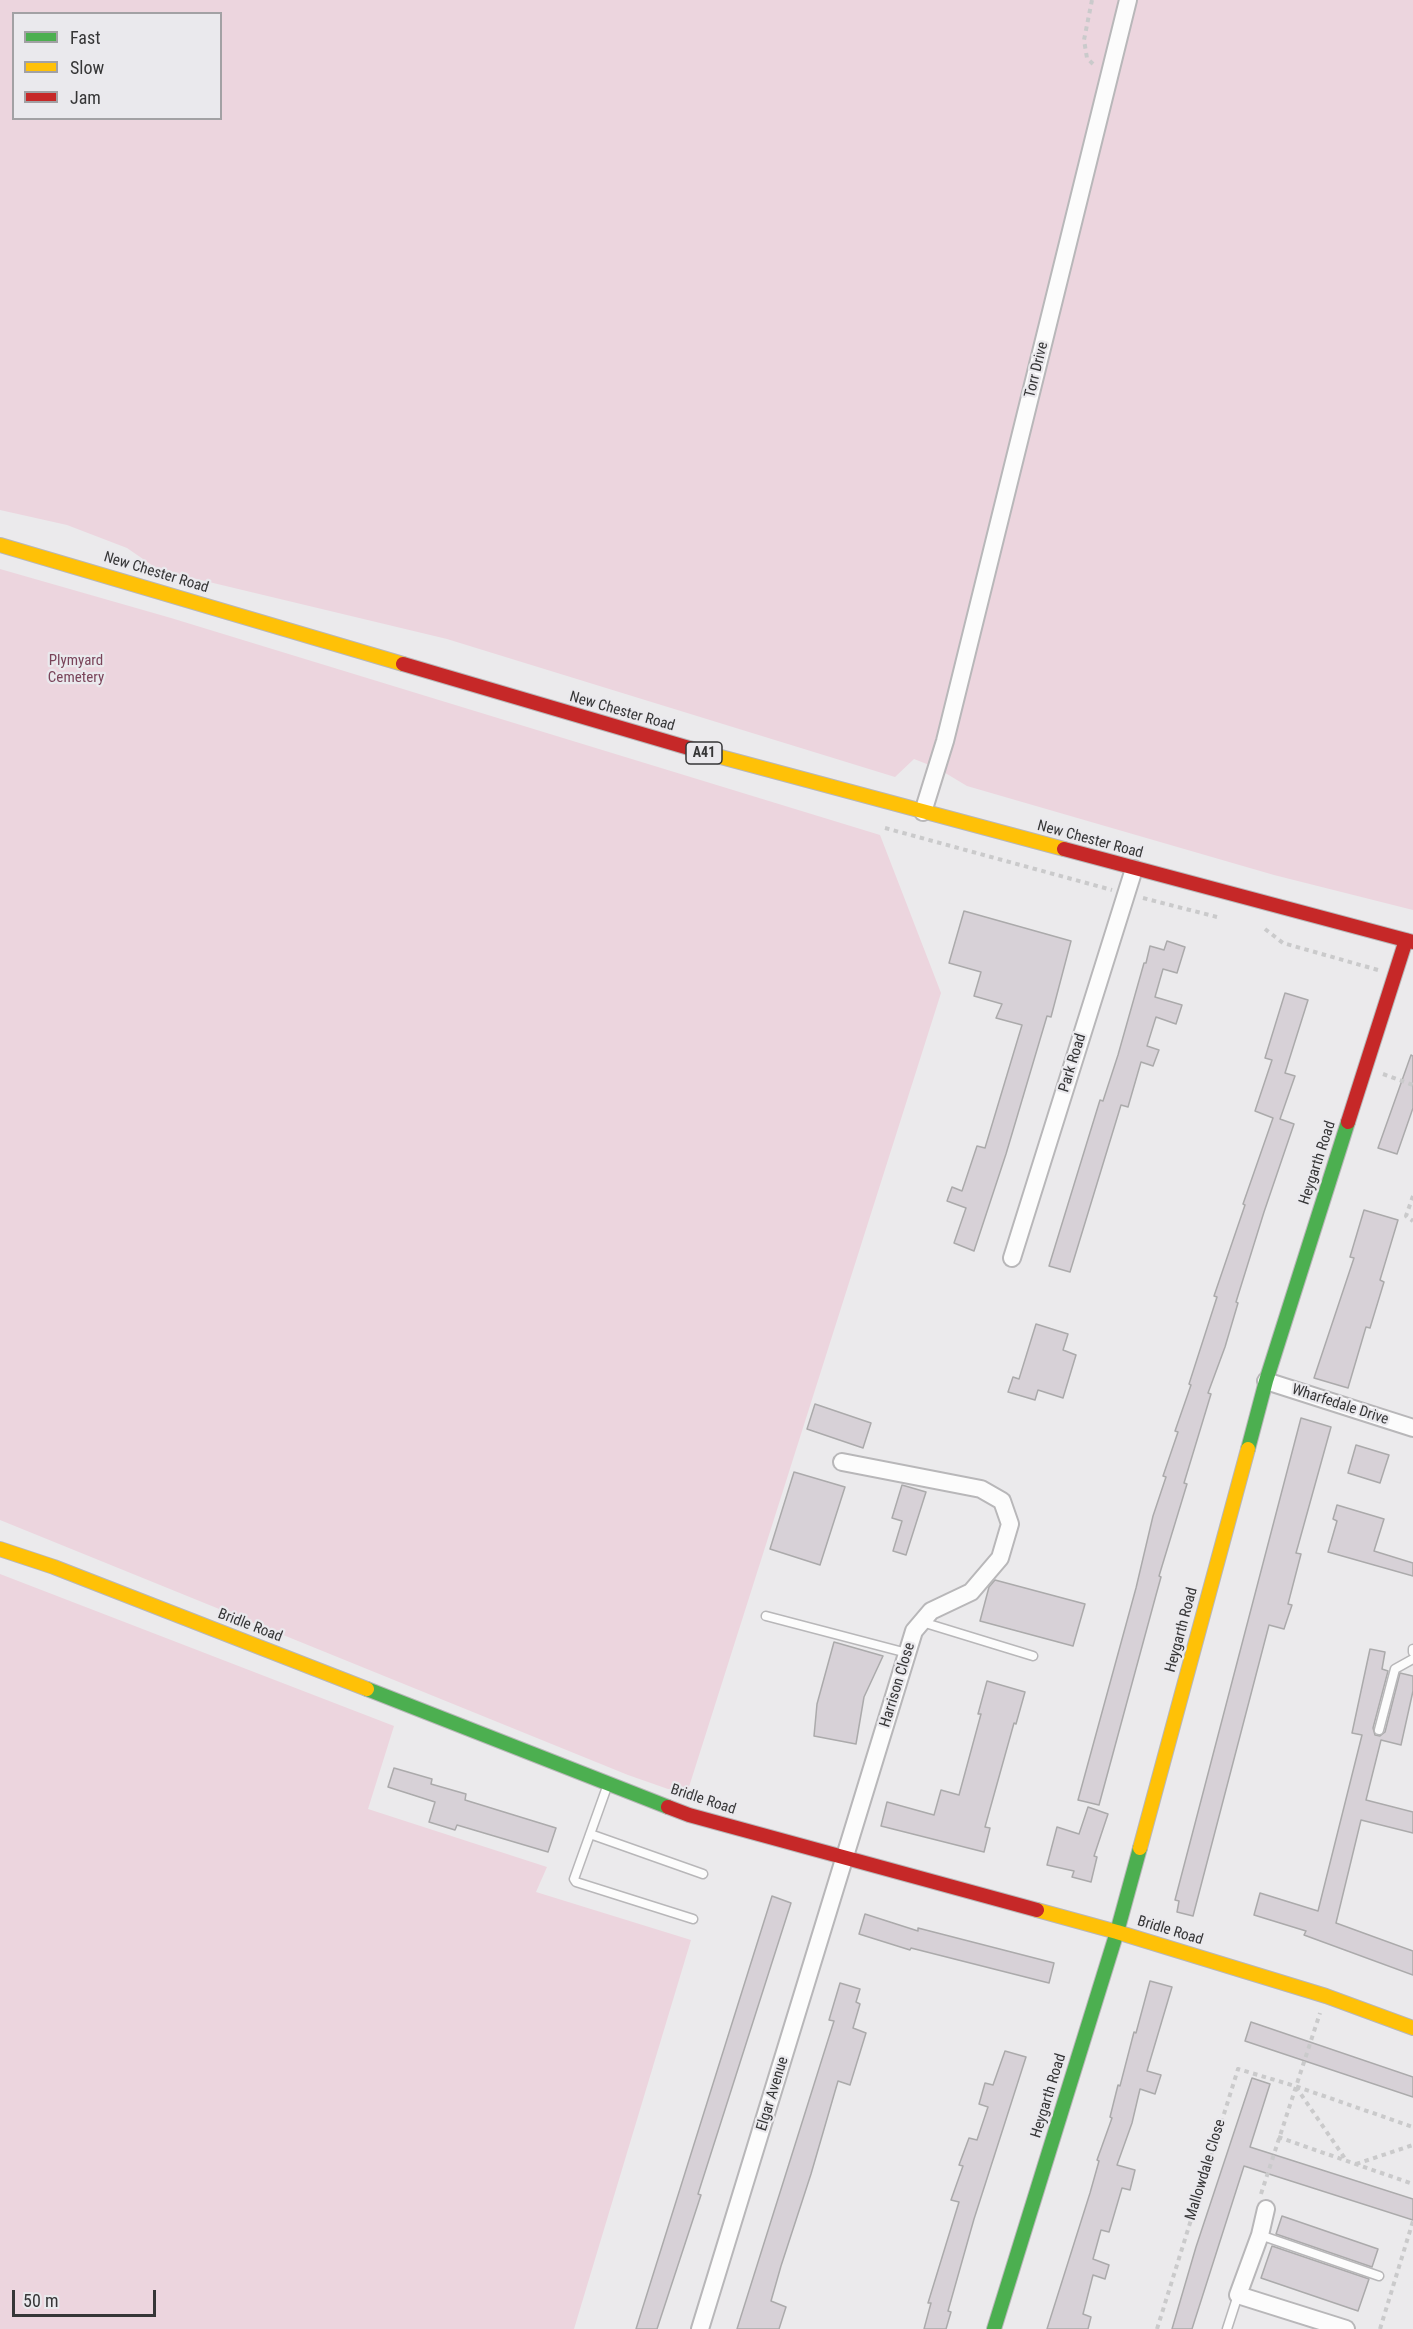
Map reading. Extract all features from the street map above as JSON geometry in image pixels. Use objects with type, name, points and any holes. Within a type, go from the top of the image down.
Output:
[{"type":"main road","name":"New Chester Road","points":[[0,545],[690,749],[923,813],[1410,941]]},
{"type":"main road","name":"Heygarth Road","points":[[994,2329],[1117,1932],[1266,1381],[1365,1068],[1410,941]]},
{"type":"main road","name":"Bridle Road","points":[[0,1549],[54,1567],[689,1815],[1117,1932],[1326,1996],[1413,2028]]},
{"type":"street","name":"Torr Drive","points":[[923,813],[945,741],[1128,0]]},
{"type":"street","name":"Park Road","points":[[1012,1258],[1134,869]]},
{"type":"street","name":"Wharfedale Drive","points":[[1266,1381],[1413,1428]]},
{"type":"street","name":"Harrison Close","points":[[842,1462],[981,1489],[1002,1501],[1010,1524],[1000,1558],[971,1592],[931,1611],[914,1631],[846,1859]]},
{"type":"street","name":"Elgar Avenue","points":[[700,2329],[846,1859]]},
{"type":"street","points":[[1266,2209],[1260,2235],[1238,2295],[1346,2329]]},
{"type":"lane","points":[[766,1616],[907,1653]]},
{"type":"lane","points":[[921,1622],[1033,1656]]},
{"type":"lane","points":[[1379,1730],[1395,1669],[1413,1659]]},
{"type":"lane","points":[[609,1783],[575,1876],[576,1882],[693,1919]]},
{"type":"lane","points":[[590,1834],[703,1874]]},
{"type":"lane","points":[[1260,2235],[1379,2276]]},
{"type":"lane","points":[[1227,2329],[1238,2295]]},
{"type":"path","points":[[1092,0],[1084,40],[1087,58],[1097,68],[1110,73]]},
{"type":"path","points":[[1365,1068],[1413,1085]]},
{"type":"path","points":[[1413,1196],[1406,1216],[1413,1221]]},
{"type":"path","points":[[1266,2209],[1257,2205],[1326,1996]]},
{"type":"path","name":"Mallowdale Close","points":[[1156,2329],[1238,2069],[1296,2086],[1413,2127]]},
{"type":"path","points":[[1296,2086],[1347,2161]]},
{"type":"path","points":[[1278,2138],[1413,2184]]},
{"type":"path","points":[[1355,2164],[1413,2145]]},
{"type":"path","points":[[1380,2329],[1413,2221]]},
{"type":"green space","points":[[0,0],[1413,0],[1413,910],[1274,875],[967,786],[937,768],[914,759],[895,777],[447,639],[159,570],[127,548],[67,525],[0,510]]},
{"type":"green space","name":"Plymyard Cemetery","points":[[0,569],[171,618],[880,835],[941,993],[688,1790],[668,1789],[628,1775],[0,1520]]},
{"type":"green space","points":[[0,1574],[394,1726],[368,1809],[547,1867],[536,1892],[691,1940],[574,2329],[0,2329]]},
{"type":"building","points":[[964,911],[1071,941],[1051,1017],[1047,1016],[974,1251],[954,1243],[966,1208],[947,1201],[952,1187],[962,1191],[977,1146],[985,1148],[1022,1025],[996,1018],[1002,1004],[974,996],[981,972],[949,963]]},
{"type":"building","points":[[1167,941],[1185,947],[1177,973],[1163,969],[1155,997],[1182,1005],[1176,1024],[1156,1017],[1147,1046],[1159,1050],[1153,1066],[1141,1062],[1128,1107],[1121,1105],[1070,1272],[1049,1266],[1100,1100],[1103,1101],[1118,1055],[1150,946],[1164,950]]},
{"type":"building","points":[[1285,993],[1308,1000],[1285,1073],[1295,1076],[1280,1119],[1294,1124],[1236,1302],[1238,1303],[1225,1347],[1208,1393],[1211,1394],[1184,1483],[1187,1484],[1159,1576],[1161,1577],[1099,1805],[1078,1800],[1136,1588],[1153,1516],[1166,1477],[1163,1476],[1178,1432],[1175,1431],[1217,1297],[1214,1296],[1273,1118],[1255,1111],[1272,1060],[1265,1058]]},
{"type":"building","points":[[1411,1055],[1413,1056],[1413,1108],[1397,1154],[1378,1148]]},
{"type":"building","points":[[1364,1210],[1398,1220],[1380,1280],[1384,1282],[1370,1328],[1366,1327],[1348,1388],[1314,1378],[1354,1258],[1350,1257]]},
{"type":"building","points":[[1036,1324],[1068,1334],[1063,1350],[1076,1355],[1063,1398],[1038,1390],[1035,1400],[1008,1392],[1013,1377],[1019,1379]]},
{"type":"building","points":[[815,1404],[871,1423],[863,1448],[807,1429]]},
{"type":"building","points":[[1301,1418],[1331,1427],[1296,1553],[1301,1554],[1288,1604],[1292,1605],[1284,1629],[1269,1625],[1193,1916],[1177,1912],[1179,1901],[1175,1900]]},
{"type":"building","points":[[1356,1445],[1389,1455],[1380,1483],[1348,1473]]},
{"type":"building","points":[[794,1472],[845,1487],[820,1565],[770,1549]]},
{"type":"building","points":[[902,1485],[926,1492],[906,1555],[893,1551],[902,1521],[892,1518]]},
{"type":"building","points":[[1337,1505],[1384,1519],[1374,1551],[1413,1563],[1413,1576],[1328,1552],[1337,1521],[1333,1519]]},
{"type":"building","points":[[995,1580],[1085,1604],[1073,1646],[980,1621],[989,1587]]},
{"type":"building","points":[[834,1642],[883,1656],[864,1697],[856,1744],[814,1736],[817,1704]]},
{"type":"building","points":[[1370,1649],[1385,1652],[1382,1669],[1388,1671],[1373,1728],[1375,1735],[1380,1736],[1385,1732],[1400,1673],[1413,1676],[1413,1691],[1401,1745],[1381,1740],[1366,1800],[1413,1812],[1413,1833],[1361,1820],[1336,1923],[1413,1951],[1413,1975],[1304,1935],[1306,1931],[1254,1915],[1260,1893],[1318,1911],[1362,1735],[1352,1733]]},
{"type":"building","points":[[987,1681],[1025,1692],[985,1827],[990,1828],[984,1852],[881,1826],[887,1802],[934,1815],[941,1790],[959,1795],[981,1714],[978,1714]]},
{"type":"building","points":[[394,1768],[432,1779],[431,1784],[466,1794],[465,1800],[556,1828],[548,1852],[457,1825],[455,1830],[429,1822],[435,1802],[388,1787]]},
{"type":"building","points":[[1088,1807],[1108,1814],[1094,1856],[1097,1857],[1091,1882],[1072,1877],[1074,1871],[1047,1865],[1057,1827],[1079,1834]]},
{"type":"building","points":[[772,1896],[791,1903],[698,2194],[701,2195],[657,2329],[636,2329]]},
{"type":"building","points":[[865,1914],[918,1931],[918,1928],[1054,1963],[1049,1983],[911,1948],[910,1950],[859,1934]]},
{"type":"building","points":[[1150,1981],[1172,1987],[1147,2071],[1161,2075],[1155,2094],[1140,2089],[1132,2123],[1117,2165],[1135,2170],[1130,2190],[1122,2188],[1109,2232],[1101,2230],[1093,2259],[1109,2265],[1105,2279],[1093,2275],[1083,2314],[1091,2317],[1088,2329],[1047,2329],[1090,2193],[1099,2161],[1097,2160],[1112,2118],[1110,2117],[1118,2085],[1120,2086]]},
{"type":"building","points":[[840,1983],[860,1989],[856,2002],[860,2004],[853,2028],[866,2033],[850,2085],[838,2081],[781,2266],[771,2301],[786,2307],[779,2329],[737,2329],[834,2021],[829,2020]]},
{"type":"building","points":[[1251,2022],[1413,2077],[1413,2097],[1245,2041]]},
{"type":"building","points":[[1005,2051],[1026,2057],[974,2219],[948,2311],[951,2312],[946,2329],[924,2329],[931,2303],[928,2303],[959,2202],[951,2200],[963,2166],[959,2165],[969,2138],[977,2140],[988,2107],[979,2104],[985,2083],[993,2085]]},
{"type":"building","points":[[1252,2078],[1270,2084],[1250,2147],[1413,2199],[1413,2220],[1244,2166],[1192,2329],[1172,2329],[1196,2247]]},
{"type":"building","points":[[1282,2216],[1378,2249],[1372,2267],[1276,2234]]},
{"type":"building","points":[[1272,2246],[1369,2279],[1358,2311],[1261,2278]]},
{"type":"traffic: fast","points":[[1248,1449],[1266,1381],[1348,1122]]},
{"type":"traffic: fast","points":[[367,1689],[668,1807]]},
{"type":"traffic: fast","points":[[994,2329],[1117,1932],[1140,1848]]},
{"type":"traffic: slow","points":[[0,545],[403,664]]},
{"type":"traffic: slow","points":[[706,753],[1064,849]]},
{"type":"traffic: slow","points":[[1140,1848],[1248,1449]]},
{"type":"traffic: slow","points":[[0,1549],[54,1567],[367,1689]]},
{"type":"traffic: slow","points":[[1037,1910],[1326,1996],[1413,2028]]},
{"type":"traffic: jam","points":[[403,664],[706,753]]},
{"type":"traffic: jam","points":[[1064,849],[1413,942]]},
{"type":"traffic: jam","points":[[1348,1122],[1406,940]]},
{"type":"traffic: jam","points":[[668,1807],[689,1815],[1037,1910]]}]
